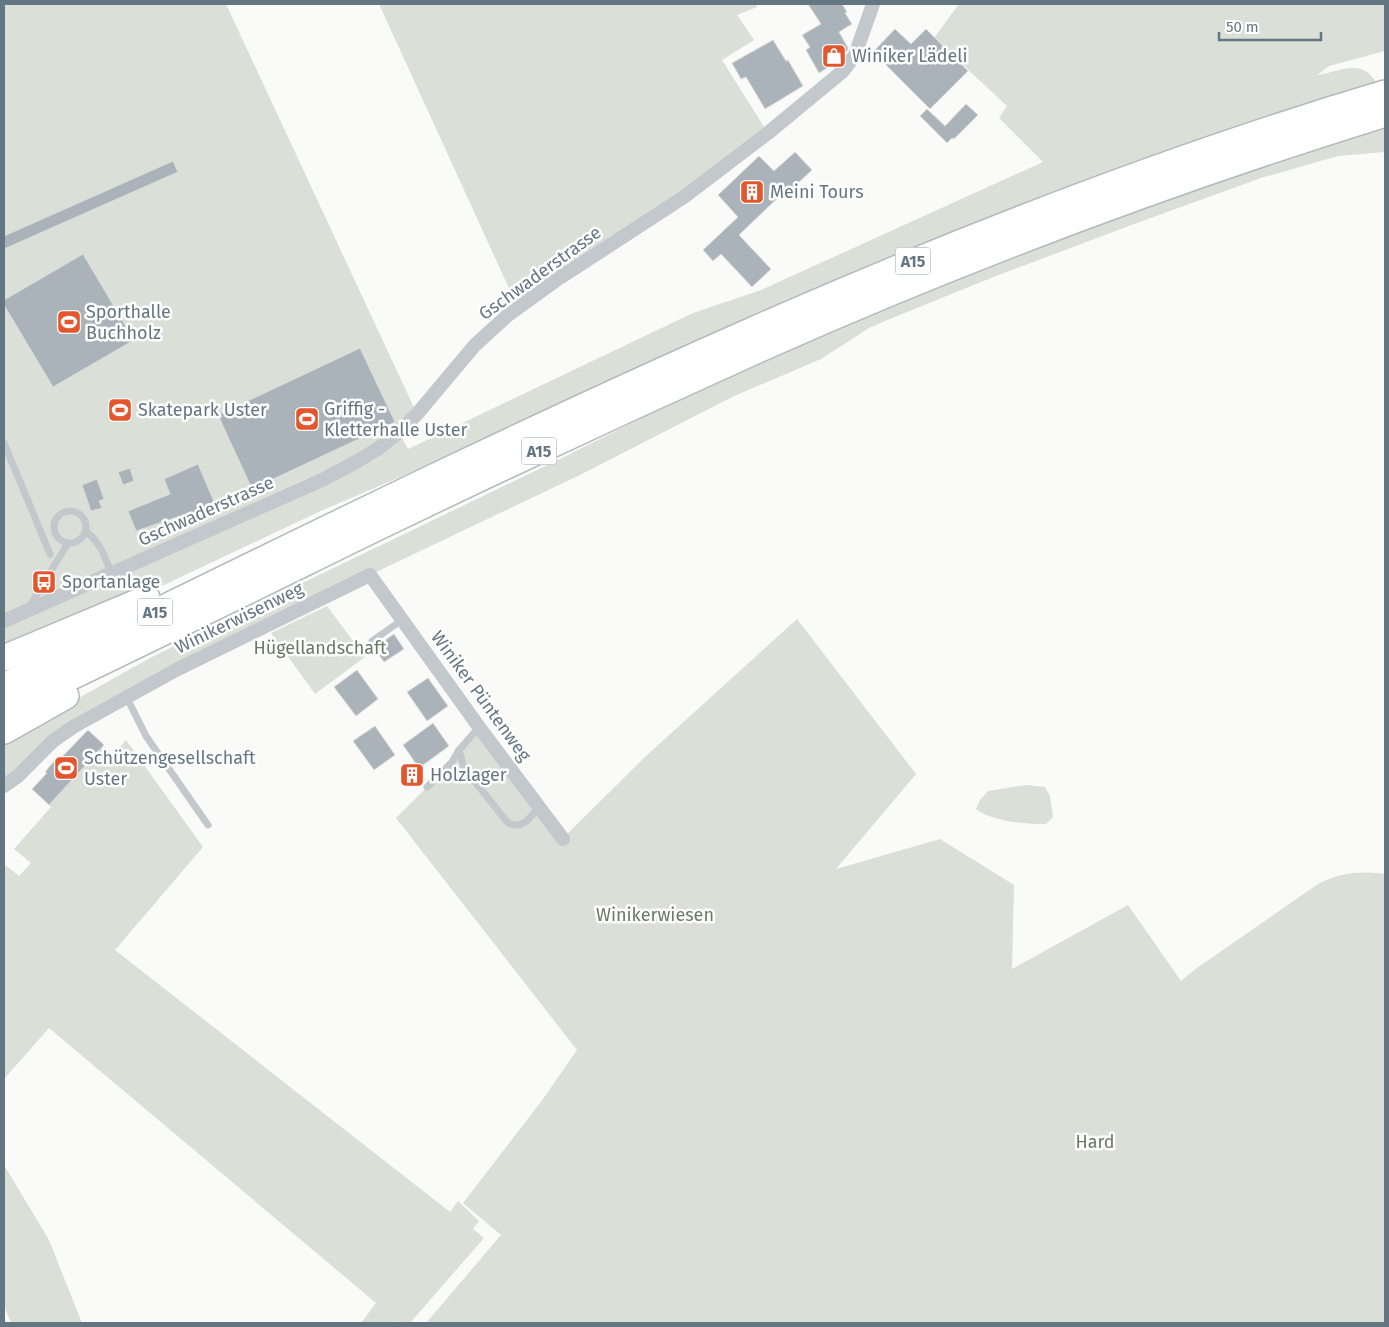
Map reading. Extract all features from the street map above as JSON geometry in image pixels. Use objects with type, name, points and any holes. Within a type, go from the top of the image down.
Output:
[{"type":"highway","name":"A15","points":[[4,686],[306,538],[607,396],[904,264],[1076,196],[1263,132],[1385,93]]},
{"type":"highway","name":"A15","points":[[4,709],[458,489],[771,344],[923,280],[1094,212],[1172,184],[1385,114]]},
{"type":"highway","points":[[4,658],[106,616],[283,537],[306,538]]},
{"type":"highway","points":[[4,731],[115,667],[204,621],[235,598]]},
{"type":"street","name":"Gschwaderstrasse","points":[[4,621],[324,479],[379,448],[417,414],[475,345],[508,314],[684,197],[768,133],[843,71],[856,55],[873,4]]},
{"type":"street","name":"Winiker Püntenweg","points":[[370,574],[479,727],[563,839]]},
{"type":"street","name":"Winikerwisenweg","points":[[4,786],[18,776],[53,741],[73,727],[176,670],[370,574]]},
{"type":"lane","points":[[4,443],[50,554]]},
{"type":"lane","points":[[66,512],[77,513],[85,521],[85,532],[79,540],[68,543],[63,541],[55,533],[54,528],[57,517],[66,512]]},
{"type":"lane","points":[[85,532],[92,536],[99,546],[111,573]]},
{"type":"lane","points":[[44,538],[55,533]]},
{"type":"lane","points":[[28,610],[68,543]]},
{"type":"lane","points":[[372,641],[402,620]]},
{"type":"lane","points":[[127,698],[146,736],[208,824]]},
{"type":"lane","points":[[427,787],[452,762],[459,750],[479,727]]},
{"type":"lane","points":[[459,750],[464,768],[508,823],[513,825],[522,824],[531,817],[539,806]]},
{"type":"green space","points":[[4,4],[226,4],[417,414],[351,459],[4,614]]},
{"type":"green space","points":[[379,4],[756,4],[757,7],[737,15],[754,40],[722,60],[768,133],[518,308]]},
{"type":"green space","points":[[959,4],[1385,4],[1385,51],[1329,66],[1317,75],[1342,69],[1357,68],[1371,75],[1376,83],[468,448],[323,510],[166,584],[4,651],[4,627],[327,484],[363,466],[402,438],[408,449],[693,313],[761,290],[1043,162],[999,118],[1007,106],[934,38]]},
{"type":"green space","points":[[1385,126],[1385,152],[1338,156],[1261,178],[991,278],[869,328],[821,359],[732,397],[580,475],[370,575],[73,727],[4,786],[4,740],[150,658],[556,461],[723,377],[872,313],[1095,225],[1226,177]]},
{"type":"green space","name":"Hügellandschaft","points":[[327,606],[365,657],[315,694],[271,633]]},
{"type":"green space","name":"Hard","points":[[797,619],[916,774],[836,869],[940,839],[1014,885],[1012,969],[1128,905],[1181,981],[1318,884],[1351,873],[1385,874],[1385,1323],[426,1323],[501,1235],[463,1203],[543,1099],[577,1050],[396,818],[452,762],[479,727],[563,838],[646,756]]},
{"type":"green space","points":[[126,740],[203,847],[115,950],[450,1212],[458,1201],[479,1221],[473,1229],[484,1238],[410,1323],[400,1323],[397,1321],[395,1323],[361,1323],[376,1303],[49,1028],[4,1079],[4,864],[19,876],[31,863],[14,849],[51,807],[49,805],[86,764],[88,766],[90,764],[88,762],[102,747],[103,749],[105,747],[113,755]]},
{"type":"green space","points":[[1026,785],[1045,787],[1050,796],[1053,817],[1046,824],[1020,823],[1000,819],[991,817],[976,809],[980,800],[988,791]]},
{"type":"green space","points":[[4,1165],[49,1240],[82,1323],[11,1323],[4,1306]]},
{"type":"building","points":[[808,4],[842,4],[852,24],[839,32],[848,48],[847,51],[840,60],[819,73],[806,50],[810,47],[802,35],[821,24]]},
{"type":"building","points":[[895,29],[911,44],[926,29],[968,71],[930,109],[873,52]]},
{"type":"building","points":[[773,40],[786,61],[788,60],[803,86],[765,109],[746,77],[741,79],[732,63]]},
{"type":"building","points":[[966,104],[978,115],[954,139],[952,138],[947,143],[920,116],[927,109],[945,126]]},
{"type":"building","points":[[795,152],[812,170],[798,183],[807,192],[799,200],[788,188],[739,235],[771,269],[752,287],[721,254],[713,261],[703,250],[738,217],[718,195],[759,156],[774,171]]},
{"type":"building","points":[[173,161],[178,172],[4,249],[4,236]]},
{"type":"building","name":"Sporthalle Buchholz","points":[[83,254],[134,340],[53,387],[4,305],[4,300]]},
{"type":"building","name":"Griffig - Kletterhalle Uster","points":[[360,348],[395,422],[252,489],[218,415]]},
{"type":"building","points":[[198,464],[216,506],[182,521],[180,516],[136,531],[128,511],[170,494],[164,479]]},
{"type":"building","points":[[130,468],[134,481],[123,485],[118,472]]},
{"type":"building","points":[[97,479],[104,499],[99,501],[102,508],[91,511],[82,485]]},
{"type":"building","points":[[394,634],[404,649],[384,662],[374,648]]},
{"type":"building","points":[[357,670],[378,699],[356,716],[334,687]]},
{"type":"building","points":[[428,678],[448,706],[427,721],[407,692]]},
{"type":"building","points":[[433,723],[449,746],[419,768],[403,745]]},
{"type":"building","points":[[375,726],[395,755],[374,770],[353,741]]},
{"type":"building","name":"Schützengesellschaft Uster","points":[[88,730],[104,745],[49,805],[32,789],[47,773],[45,772],[56,759],[58,761]]},
{"type":"place","name":"Winiker Lädeli","points":[[834,56]]},
{"type":"place","name":"Meini Tours","points":[[752,192]]},
{"type":"place","name":"Sporthalle Buchholz","points":[[69,322]]},
{"type":"place","name":"Skatepark Uster","points":[[120,410]]},
{"type":"place","name":"Griffig - Kletterhalle Uster","points":[[307,419]]},
{"type":"place","name":"Sportanlage","points":[[44,582]]},
{"type":"place","name":"Schützengesellschaft Uster","points":[[66,768]]},
{"type":"place","name":"Holzlager","points":[[412,775]]},
{"type":"park label","name":"Winikerwiesen","points":[[655,915]]}]
